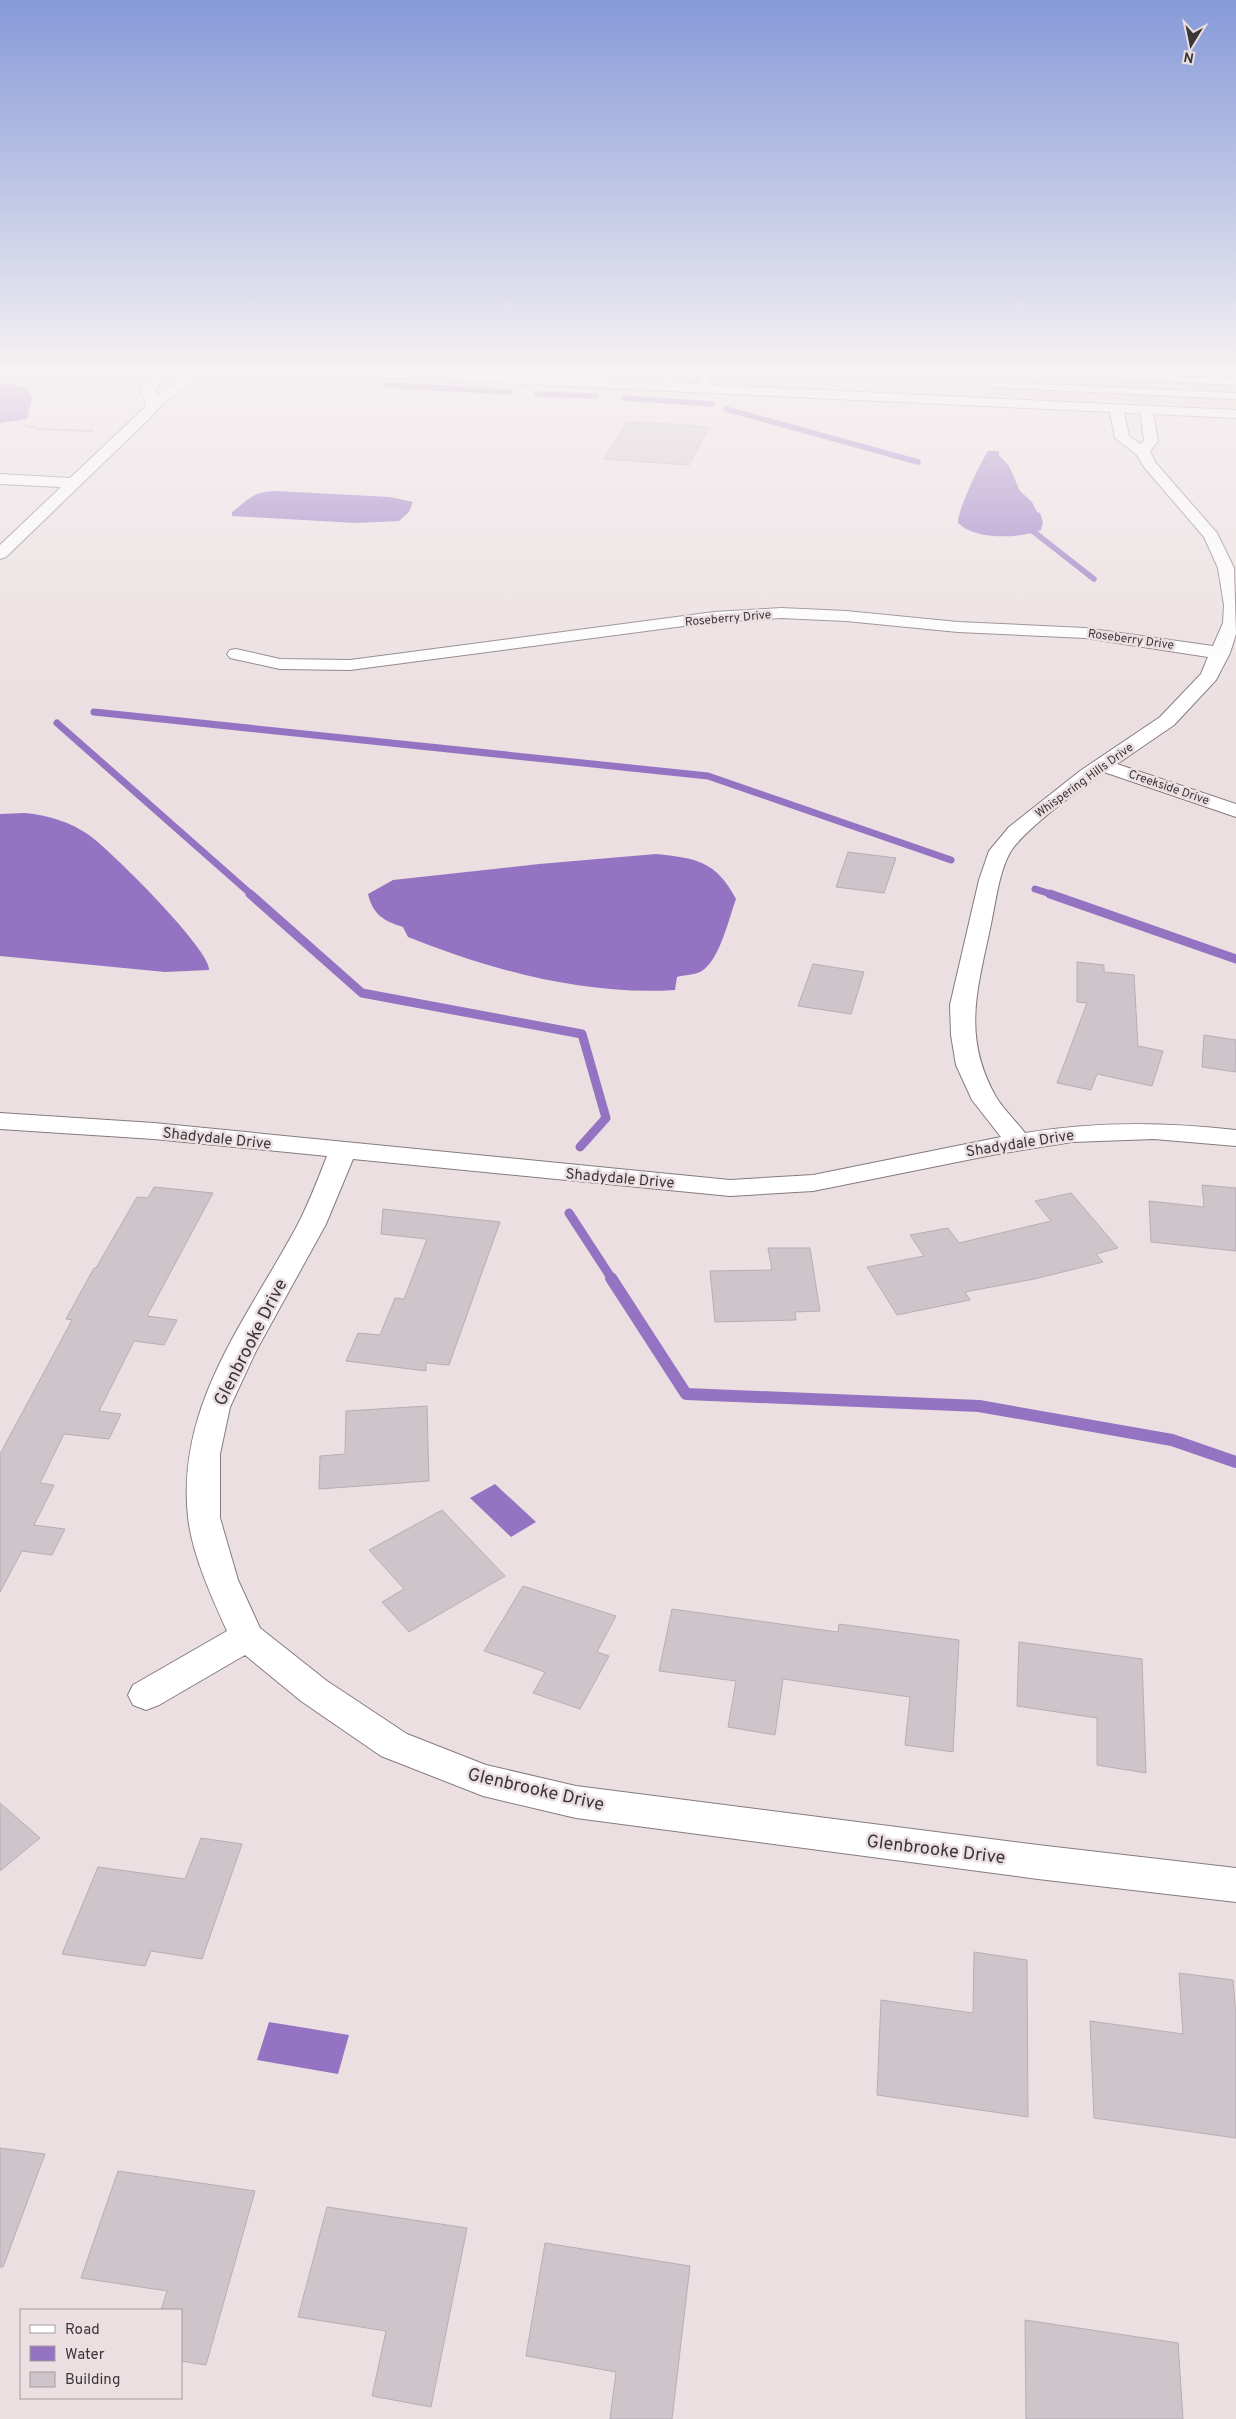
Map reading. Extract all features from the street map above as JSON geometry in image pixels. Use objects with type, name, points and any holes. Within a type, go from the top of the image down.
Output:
[{"type":"street","points":[[0,554],[74,483]]},
{"type":"street","name":"Whispering Hills Drive","points":[[1018,1141],[985,1100],[969,1065],[963,1035],[962,1005],[990,880],[1000,851],[1016,830],[1102,765],[1167,721],[1209,676],[1232,623],[1232,586],[1211,536],[1166,483]]},
{"type":"street","name":"Roseberry Drive","points":[[236,654],[280,664],[350,665],[714,617],[781,613],[846,616],[958,627],[1085,633],[1221,652]]},
{"type":"street","name":"Creekside Drive","points":[[1102,765],[1236,810]]},
{"type":"street","name":"Shadydale Drive","points":[[0,1121],[154,1131],[730,1188],[813,1183],[1018,1141],[1074,1134],[1139,1130],[1197,1133],[1236,1138]]},
{"type":"street","name":"Glenbrooke Drive","points":[[343,1151],[312,1224],[241,1351],[226,1383],[215,1407],[204,1454],[204,1518],[221,1580],[247,1637],[314,1691],[394,1746],[483,1780],[586,1803],[1038,1862],[1236,1885]]},
{"type":"street","points":[[146,1694],[247,1637]]},
{"type":"water","points":[[972,483],[1016,483],[1020,491],[1032,502],[1037,512],[1040,513],[1043,522],[1041,530],[1022,535],[999,536],[976,533],[966,529],[958,523]]},
{"type":"water","points":[[276,491],[390,497],[413,502],[409,512],[399,521],[356,523],[232,516],[232,512],[256,494]]},
{"type":"water","points":[[25,813],[42,815],[66,823],[82,830],[100,844],[117,859],[177,922],[194,942],[205,959],[209,970],[165,972],[0,956],[0,814]]},
{"type":"water","points":[[656,854],[683,857],[704,864],[721,876],[736,899],[713,959],[700,972],[677,977],[675,990],[641,991],[573,985],[505,970],[472,960],[408,937],[403,927],[390,922],[376,912],[368,894],[393,880],[539,864]]},
{"type":"water","points":[[495,1484],[536,1522],[511,1537],[470,1498]]},
{"type":"water","points":[[269,2022],[349,2035],[338,2074],[257,2060]]},
{"type":"building","points":[[848,852],[896,858],[884,893],[836,887]]},
{"type":"building","points":[[1077,962],[1104,965],[1104,972],[1134,975],[1138,1046],[1163,1051],[1152,1086],[1097,1074],[1091,1090],[1057,1083],[1087,1003],[1077,1002]]},
{"type":"building","points":[[813,964],[864,972],[851,1014],[798,1006]]},
{"type":"building","points":[[1204,1035],[1236,1040],[1236,1072],[1202,1067]]},
{"type":"building","points":[[1202,1185],[1236,1188],[1236,1251],[1151,1242],[1149,1201],[1204,1207]]},
{"type":"building","points":[[154,1187],[213,1193],[147,1316],[177,1320],[164,1345],[134,1341],[99,1411],[121,1414],[109,1439],[64,1434],[40,1483],[54,1485],[34,1525],[65,1529],[52,1555],[22,1551],[0,1592],[0,1454],[72,1320],[66,1319],[94,1268],[96,1268],[137,1197],[148,1198]]},
{"type":"building","points":[[1071,1193],[1118,1248],[1096,1254],[1103,1262],[1034,1279],[965,1292],[970,1300],[897,1315],[867,1267],[924,1256],[910,1235],[948,1228],[959,1243],[1051,1221],[1035,1201]]},
{"type":"building","points":[[383,1209],[500,1222],[449,1365],[426,1363],[426,1371],[346,1361],[358,1333],[380,1335],[395,1298],[404,1299],[427,1239],[381,1234]]},
{"type":"building","points":[[768,1248],[810,1248],[820,1311],[795,1312],[796,1320],[715,1322],[710,1271],[772,1270]]},
{"type":"building","points":[[427,1406],[429,1481],[319,1489],[320,1456],[345,1454],[346,1411]]},
{"type":"building","points":[[442,1510],[505,1576],[409,1632],[382,1602],[404,1589],[369,1550]]},
{"type":"building","points":[[523,1586],[616,1616],[597,1652],[609,1656],[580,1709],[533,1693],[545,1672],[484,1651]]},
{"type":"building","points":[[672,1609],[838,1632],[839,1624],[959,1640],[953,1752],[905,1745],[910,1697],[783,1679],[775,1735],[728,1727],[736,1681],[659,1671]]},
{"type":"building","points":[[1019,1642],[1142,1659],[1146,1773],[1097,1765],[1097,1718],[1017,1706]]},
{"type":"building","points":[[0,1803],[40,1838],[0,1871]]},
{"type":"building","points":[[201,1838],[242,1844],[202,1959],[151,1951],[145,1966],[62,1954],[98,1867],[185,1879]]},
{"type":"building","points":[[974,1952],[1027,1960],[1028,2117],[877,2095],[881,2000],[973,2013]]},
{"type":"building","points":[[1179,1973],[1233,1980],[1236,2016],[1236,2138],[1094,2118],[1090,2021],[1183,2034]]},
{"type":"building","points":[[0,2148],[45,2154],[3,2267],[0,2267]]},
{"type":"building","points":[[118,2171],[255,2191],[206,2365],[182,2361],[182,2309],[161,2309],[167,2291],[81,2278]]},
{"type":"building","points":[[327,2207],[467,2228],[431,2407],[372,2396],[386,2331],[298,2317]]},
{"type":"building","points":[[545,2243],[690,2266],[672,2419],[610,2419],[616,2372],[526,2356]]},
{"type":"building","points":[[1025,2320],[1178,2343],[1183,2419],[1026,2419]]},
{"type":"waterway","points":[[1023,527],[1034,532],[1094,579]]},
{"type":"waterway","points":[[94,712],[708,776],[951,860]]},
{"type":"waterway","points":[[57,723],[252,895]]},
{"type":"waterway","points":[[1035,889],[1054,895]]},
{"type":"waterway","points":[[250,894],[362,993],[582,1034],[606,1118],[580,1147]]},
{"type":"waterway","points":[[1050,894],[1236,959]]},
{"type":"waterway","points":[[569,1213],[612,1279]]},
{"type":"waterway","points":[[611,1278],[686,1394],[979,1406],[1172,1440],[1236,1462]]}]
